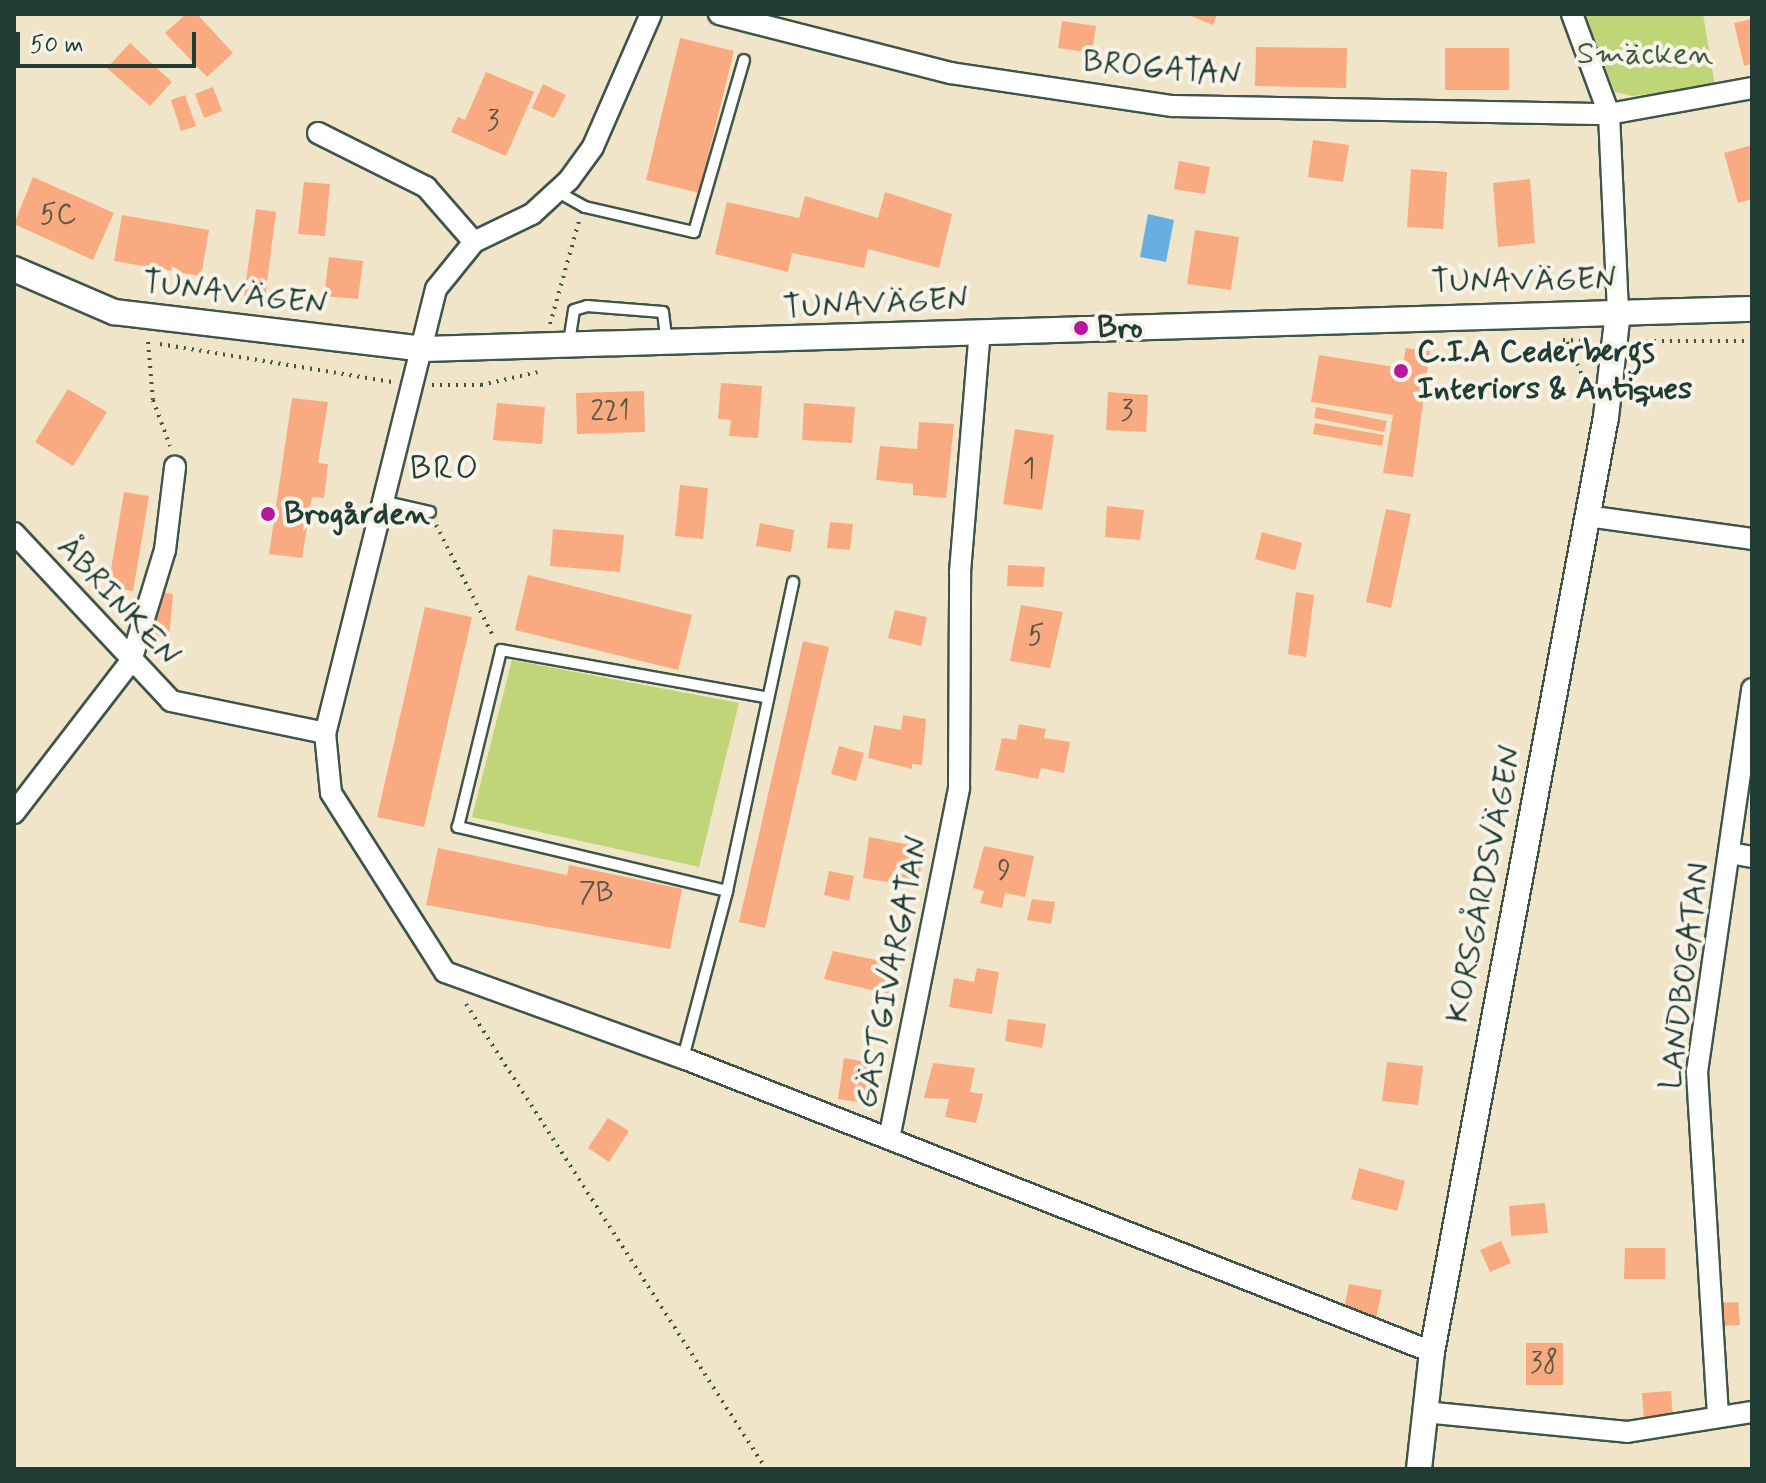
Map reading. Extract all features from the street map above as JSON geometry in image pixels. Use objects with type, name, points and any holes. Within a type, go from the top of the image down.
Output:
[{"type":"street","points":[[651,14],[593,147],[558,192],[532,214],[474,242],[436,289],[425,320],[424,349],[412,384],[386,502],[325,733],[331,793],[445,972],[683,1058],[889,1139]]},
{"type":"street","name":"BROGATAN","points":[[719,14],[951,73],[1173,106],[1609,114],[1752,88]]},
{"type":"street","points":[[1572,14],[1609,114],[1618,311]]},
{"type":"street","points":[[318,133],[426,187],[474,242]]},
{"type":"street","name":"TUNAVÄGEN","points":[[14,269],[114,312],[424,349],[559,342],[667,345],[980,331],[1752,309]]},
{"type":"street","name":"KORSGÅRDSVÄGEN","points":[[1419,1469],[1432,1352],[1587,516],[1618,311]]},
{"type":"street","name":"GÄSTGIVARGATAN","points":[[980,331],[960,572],[959,788],[889,1139],[1432,1352]]},
{"type":"street","points":[[14,813],[131,661],[165,550],[175,467]]},
{"type":"street","points":[[1587,516],[1752,539]]},
{"type":"street","name":"ÅBRINKEN","points":[[14,533],[171,701],[325,733]]},
{"type":"street","name":"LANDBOGATAN","points":[[1718,1416],[1697,1072],[1752,689]]},
{"type":"street","points":[[1730,853],[1752,857]]},
{"type":"street","points":[[1424,1412],[1627,1432],[1752,1412]]},
{"type":"lane","points":[[558,192],[585,207],[694,232],[744,60]]},
{"type":"lane","points":[[559,342],[574,310],[587,306],[663,312],[667,345]]},
{"type":"lane","points":[[386,502],[430,512]]},
{"type":"lane","points":[[683,1058],[727,891],[793,582]]},
{"type":"lane","points":[[727,891],[458,827],[501,650],[766,697]]},
{"type":"path","points":[[412,384],[481,385],[551,370],[559,342],[554,295],[585,207]]},
{"type":"path","points":[[148,342],[153,400],[175,467]]},
{"type":"path","points":[[430,512],[501,650]]},
{"type":"path","points":[[445,972],[766,1469]]},
{"type":"green space","name":"Smäcken","points":[[1585,14],[1703,14],[1715,86],[1632,96],[1615,92]]},
{"type":"green space","points":[[512,660],[739,703],[699,867],[472,817]]},
{"type":"water","points":[[1148,214],[1174,220],[1166,262],[1140,257]]},
{"type":"building","points":[[186,14],[197,14],[233,53],[207,77],[165,33]]},
{"type":"building","points":[[1186,14],[1217,14],[1213,25]]},
{"type":"building","points":[[1752,19],[1752,64],[1744,66],[1734,23]]},
{"type":"building","points":[[1062,21],[1096,26],[1092,53],[1058,48]]},
{"type":"building","points":[[680,38],[734,51],[699,193],[646,180]]},
{"type":"building","points":[[130,43],[172,82],[150,106],[107,68]]},
{"type":"building","points":[[1256,47],[1347,48],[1346,88],[1255,86]]},
{"type":"building","points":[[1445,48],[1509,48],[1509,90],[1445,90]]},
{"type":"building","points":[[486,72],[534,92],[506,156],[451,132],[458,117],[465,120]]},
{"type":"building","points":[[543,84],[566,95],[554,118],[532,108]]},
{"type":"building","points":[[213,87],[222,111],[204,118],[195,94]]},
{"type":"building","points":[[185,95],[196,126],[181,131],[171,100]]},
{"type":"building","points":[[1313,140],[1349,145],[1343,182],[1308,177]]},
{"type":"building","points":[[1752,145],[1752,199],[1738,203],[1724,153]]},
{"type":"building","points":[[1179,161],[1210,167],[1205,194],[1174,189]]},
{"type":"building","points":[[1411,169],[1447,172],[1443,229],[1407,227]]},
{"type":"building","points":[[33,177],[114,213],[93,260],[14,224]]},
{"type":"building","points":[[1530,179],[1535,243],[1498,247],[1493,183]]},
{"type":"building","points":[[304,182],[330,184],[325,236],[298,234]]},
{"type":"building","points":[[885,192],[952,214],[939,268],[868,249],[864,268],[792,253],[788,272],[715,254],[727,202],[799,218],[805,196],[878,218]]},
{"type":"building","points":[[256,209],[276,212],[265,298],[244,296]]},
{"type":"building","points":[[122,215],[209,230],[201,276],[114,261]]},
{"type":"building","points":[[1195,230],[1239,237],[1231,290],[1187,284]]},
{"type":"building","points":[[329,257],[363,261],[358,299],[324,296]]},
{"type":"building","points":[[1406,348],[1430,351],[1413,477],[1383,473],[1393,415],[1311,402],[1319,355],[1401,368],[1399,383]]},
{"type":"building","points":[[721,383],[762,386],[758,438],[729,436],[731,420],[718,419]]},
{"type":"building","points":[[68,389],[107,412],[73,466],[35,442]]},
{"type":"building","points":[[644,391],[645,432],[577,434],[576,393]]},
{"type":"building","points":[[1108,392],[1148,395],[1146,432],[1106,430]]},
{"type":"building","points":[[292,398],[328,402],[318,463],[328,464],[324,498],[312,497],[302,558],[269,554]]},
{"type":"building","points":[[497,403],[545,407],[542,444],[493,440]]},
{"type":"building","points":[[804,403],[855,407],[852,443],[802,440]]},
{"type":"building","points":[[1316,407],[1387,421],[1384,432],[1314,418]]},
{"type":"building","points":[[919,422],[954,424],[946,498],[913,495],[913,484],[876,480],[880,446],[917,449]]},
{"type":"building","points":[[1315,423],[1384,435],[1382,446],[1313,434]]},
{"type":"building","points":[[1015,429],[1054,435],[1042,510],[1003,504]]},
{"type":"building","points":[[680,485],[708,488],[703,539],[675,536]]},
{"type":"building","points":[[124,492],[149,496],[133,591],[108,587]]},
{"type":"building","points":[[1107,506],[1144,510],[1140,540],[1105,537]]},
{"type":"building","points":[[1386,509],[1411,514],[1391,608],[1366,602]]},
{"type":"building","points":[[830,522],[853,524],[850,550],[827,548]]},
{"type":"building","points":[[760,523],[794,530],[791,552],[756,546]]},
{"type":"building","points":[[553,529],[624,535],[620,572],[550,566]]},
{"type":"building","points":[[1262,532],[1302,543],[1295,570],[1255,559]]},
{"type":"building","points":[[1008,565],[1045,567],[1043,587],[1007,586]]},
{"type":"building","points":[[528,575],[692,615],[678,670],[515,630]]},
{"type":"building","points":[[155,592],[173,594],[169,638],[151,636]]},
{"type":"building","points":[[1296,592],[1314,595],[1306,657],[1288,654]]},
{"type":"building","points":[[1021,605],[1063,612],[1050,668],[1010,661]]},
{"type":"building","points":[[425,607],[472,617],[424,827],[377,817]]},
{"type":"building","points":[[895,610],[927,617],[921,646],[888,638]]},
{"type":"building","points":[[803,641],[829,647],[765,928],[739,922]]},
{"type":"building","points":[[903,715],[926,719],[922,765],[912,764],[912,769],[868,758],[874,725],[901,730]]},
{"type":"building","points":[[1019,724],[1046,729],[1044,738],[1070,742],[1064,773],[1041,768],[1038,779],[995,770],[1002,738],[1016,740]]},
{"type":"building","points":[[839,746],[864,753],[856,781],[831,774]]},
{"type":"building","points":[[869,837],[925,848],[917,887],[863,878]]},
{"type":"building","points":[[984,846],[1034,856],[1025,897],[1005,893],[1002,908],[980,903],[984,891],[973,888]]},
{"type":"building","points":[[438,848],[567,875],[569,865],[682,889],[670,949],[426,905]]},
{"type":"building","points":[[829,871],[854,876],[849,901],[824,895]]},
{"type":"building","points":[[1032,899],[1055,902],[1051,924],[1027,920]]},
{"type":"building","points":[[833,951],[900,965],[893,995],[824,979]]},
{"type":"building","points":[[977,968],[999,972],[992,1014],[949,1007],[954,978],[974,982]]},
{"type":"building","points":[[1008,1019],[1046,1024],[1042,1048],[1005,1041]]},
{"type":"building","points":[[844,1058],[872,1063],[865,1103],[838,1099]]},
{"type":"building","points":[[1387,1062],[1423,1066],[1418,1105],[1382,1101]]},
{"type":"building","points":[[933,1063],[975,1068],[970,1092],[983,1094],[976,1123],[945,1117],[949,1099],[924,1098]]},
{"type":"building","points":[[608,1118],[629,1131],[609,1162],[588,1148]]},
{"type":"building","points":[[1359,1168],[1405,1181],[1397,1211],[1351,1199]]},
{"type":"building","points":[[1545,1203],[1548,1233],[1511,1236],[1509,1206]]},
{"type":"building","points":[[1501,1241],[1511,1263],[1490,1272],[1480,1250]]},
{"type":"building","points":[[1625,1248],[1665,1248],[1665,1279],[1624,1279]]},
{"type":"building","points":[[1349,1284],[1382,1290],[1376,1319],[1343,1313]]},
{"type":"building","points":[[1738,1302],[1740,1325],[1721,1326],[1719,1303]]},
{"type":"building","points":[[1526,1343],[1563,1343],[1563,1385],[1526,1385]]},
{"type":"building","points":[[1671,1391],[1673,1419],[1644,1421],[1642,1393]]},
{"type":"place","name":"Bro","points":[[1081,328]]},
{"type":"place","name":"C.I.A Cederbergs Interiors & Antiques","points":[[1401,371]]},
{"type":"place","name":"Brogården","points":[[268,514]]},
{"type":"district","name":"BRO","points":[[445,469]]}]
